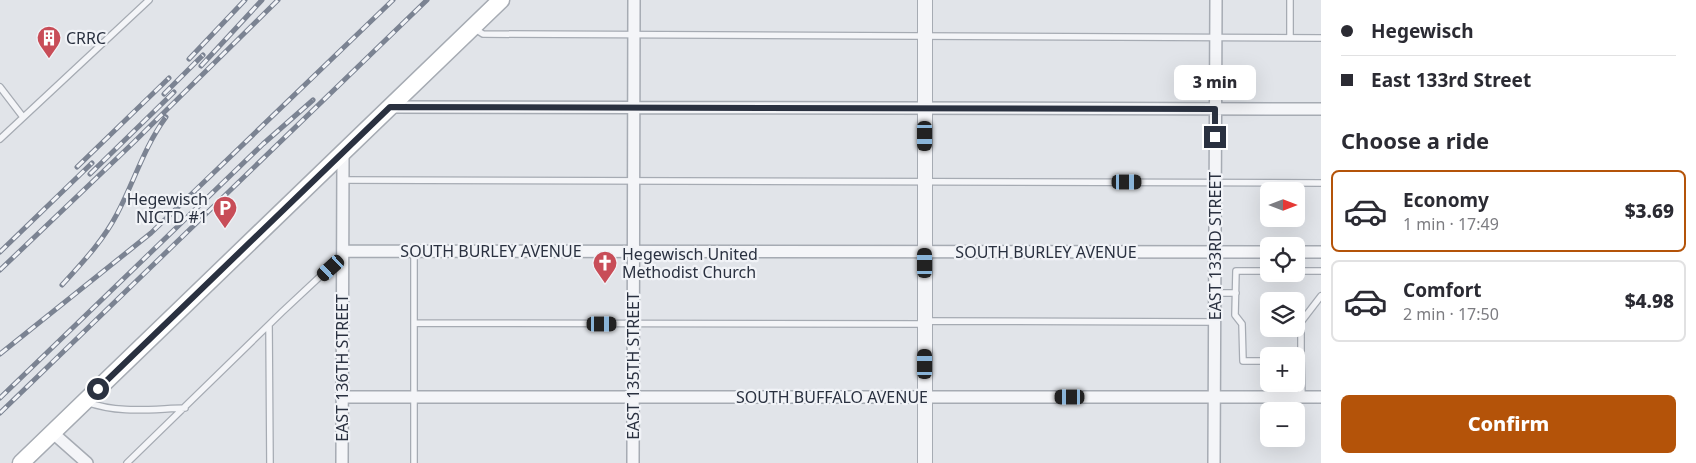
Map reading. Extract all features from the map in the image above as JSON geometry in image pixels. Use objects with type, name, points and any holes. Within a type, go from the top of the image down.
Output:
[{"type":"main road","points":[[21,463],[500,0]]},
{"type":"street","name":"EAST 135TH STREET","points":[[633,463],[634,0]]},
{"type":"street","points":[[924,463],[925,0]]},
{"type":"street","name":"EAST 133RD STREET","points":[[1214,463],[1216,0]]},
{"type":"street","points":[[390,107],[1321,109]]},
{"type":"street","name":"EAST 136TH STREET","points":[[342,463],[343,153]]},
{"type":"street","name":"SOUTH BURLEY AVENUE","points":[[342,253],[414,251],[1260,252]]},
{"type":"street","points":[[1305,252],[1321,252]]},
{"type":"street","name":"SOUTH BUFFALO AVENUE","points":[[342,397],[1321,397]]},
{"type":"street","points":[[53,433],[87,463]]},
{"type":"lane","points":[[0,139],[149,0]]},
{"type":"lane","points":[[1290,0],[1290,38]]},
{"type":"lane","points":[[472,27],[483,34],[1321,38]]},
{"type":"lane","points":[[0,87],[23,118]]},
{"type":"lane","points":[[342,180],[1321,183]]},
{"type":"lane","points":[[414,251],[414,463]]},
{"type":"lane","points":[[127,463],[342,253]]},
{"type":"lane","points":[[1260,271],[1236,271],[1236,315],[1242,324],[1243,361],[1260,361]]},
{"type":"lane","points":[[1305,271],[1321,271]]},
{"type":"lane","points":[[1215,293],[1236,293]]},
{"type":"lane","points":[[1300,347],[1301,322],[1321,296]]},
{"type":"lane","points":[[414,323],[1215,322]]},
{"type":"lane","points":[[270,325],[270,463]]},
{"type":"lane","points":[[1302,392],[1302,397]]},
{"type":"lane","points":[[84,402],[121,410],[185,408]]},
{"type":"railway","points":[[189,59],[245,0]]},
{"type":"railway","points":[[201,66],[262,0]]},
{"type":"railway","points":[[0,270],[133,143],[278,0]]},
{"type":"railway","points":[[0,354],[151,233],[393,0]]},
{"type":"railway","points":[[0,413],[427,0]]},
{"type":"railway","points":[[164,94],[203,55]]},
{"type":"railway","points":[[77,167],[169,78]]},
{"type":"railway","points":[[90,174],[174,92]]},
{"type":"railway","points":[[0,398],[263,144],[313,100]]},
{"type":"railway","points":[[62,285],[92,251],[111,224],[151,140],[166,117]]},
{"type":"railway","points":[[0,252],[92,163]]},
{"type":"place","name":"CRRC","points":[[49,59]]},
{"type":"place","name":"Hegewisch NICTD #1","points":[[225,229]]},
{"type":"place","name":"Hegewisch United Methodist Church","points":[[605,284]]},
{"type":"route","points":[[98,389],[390,107],[1215,109],[1215,137]]}]
